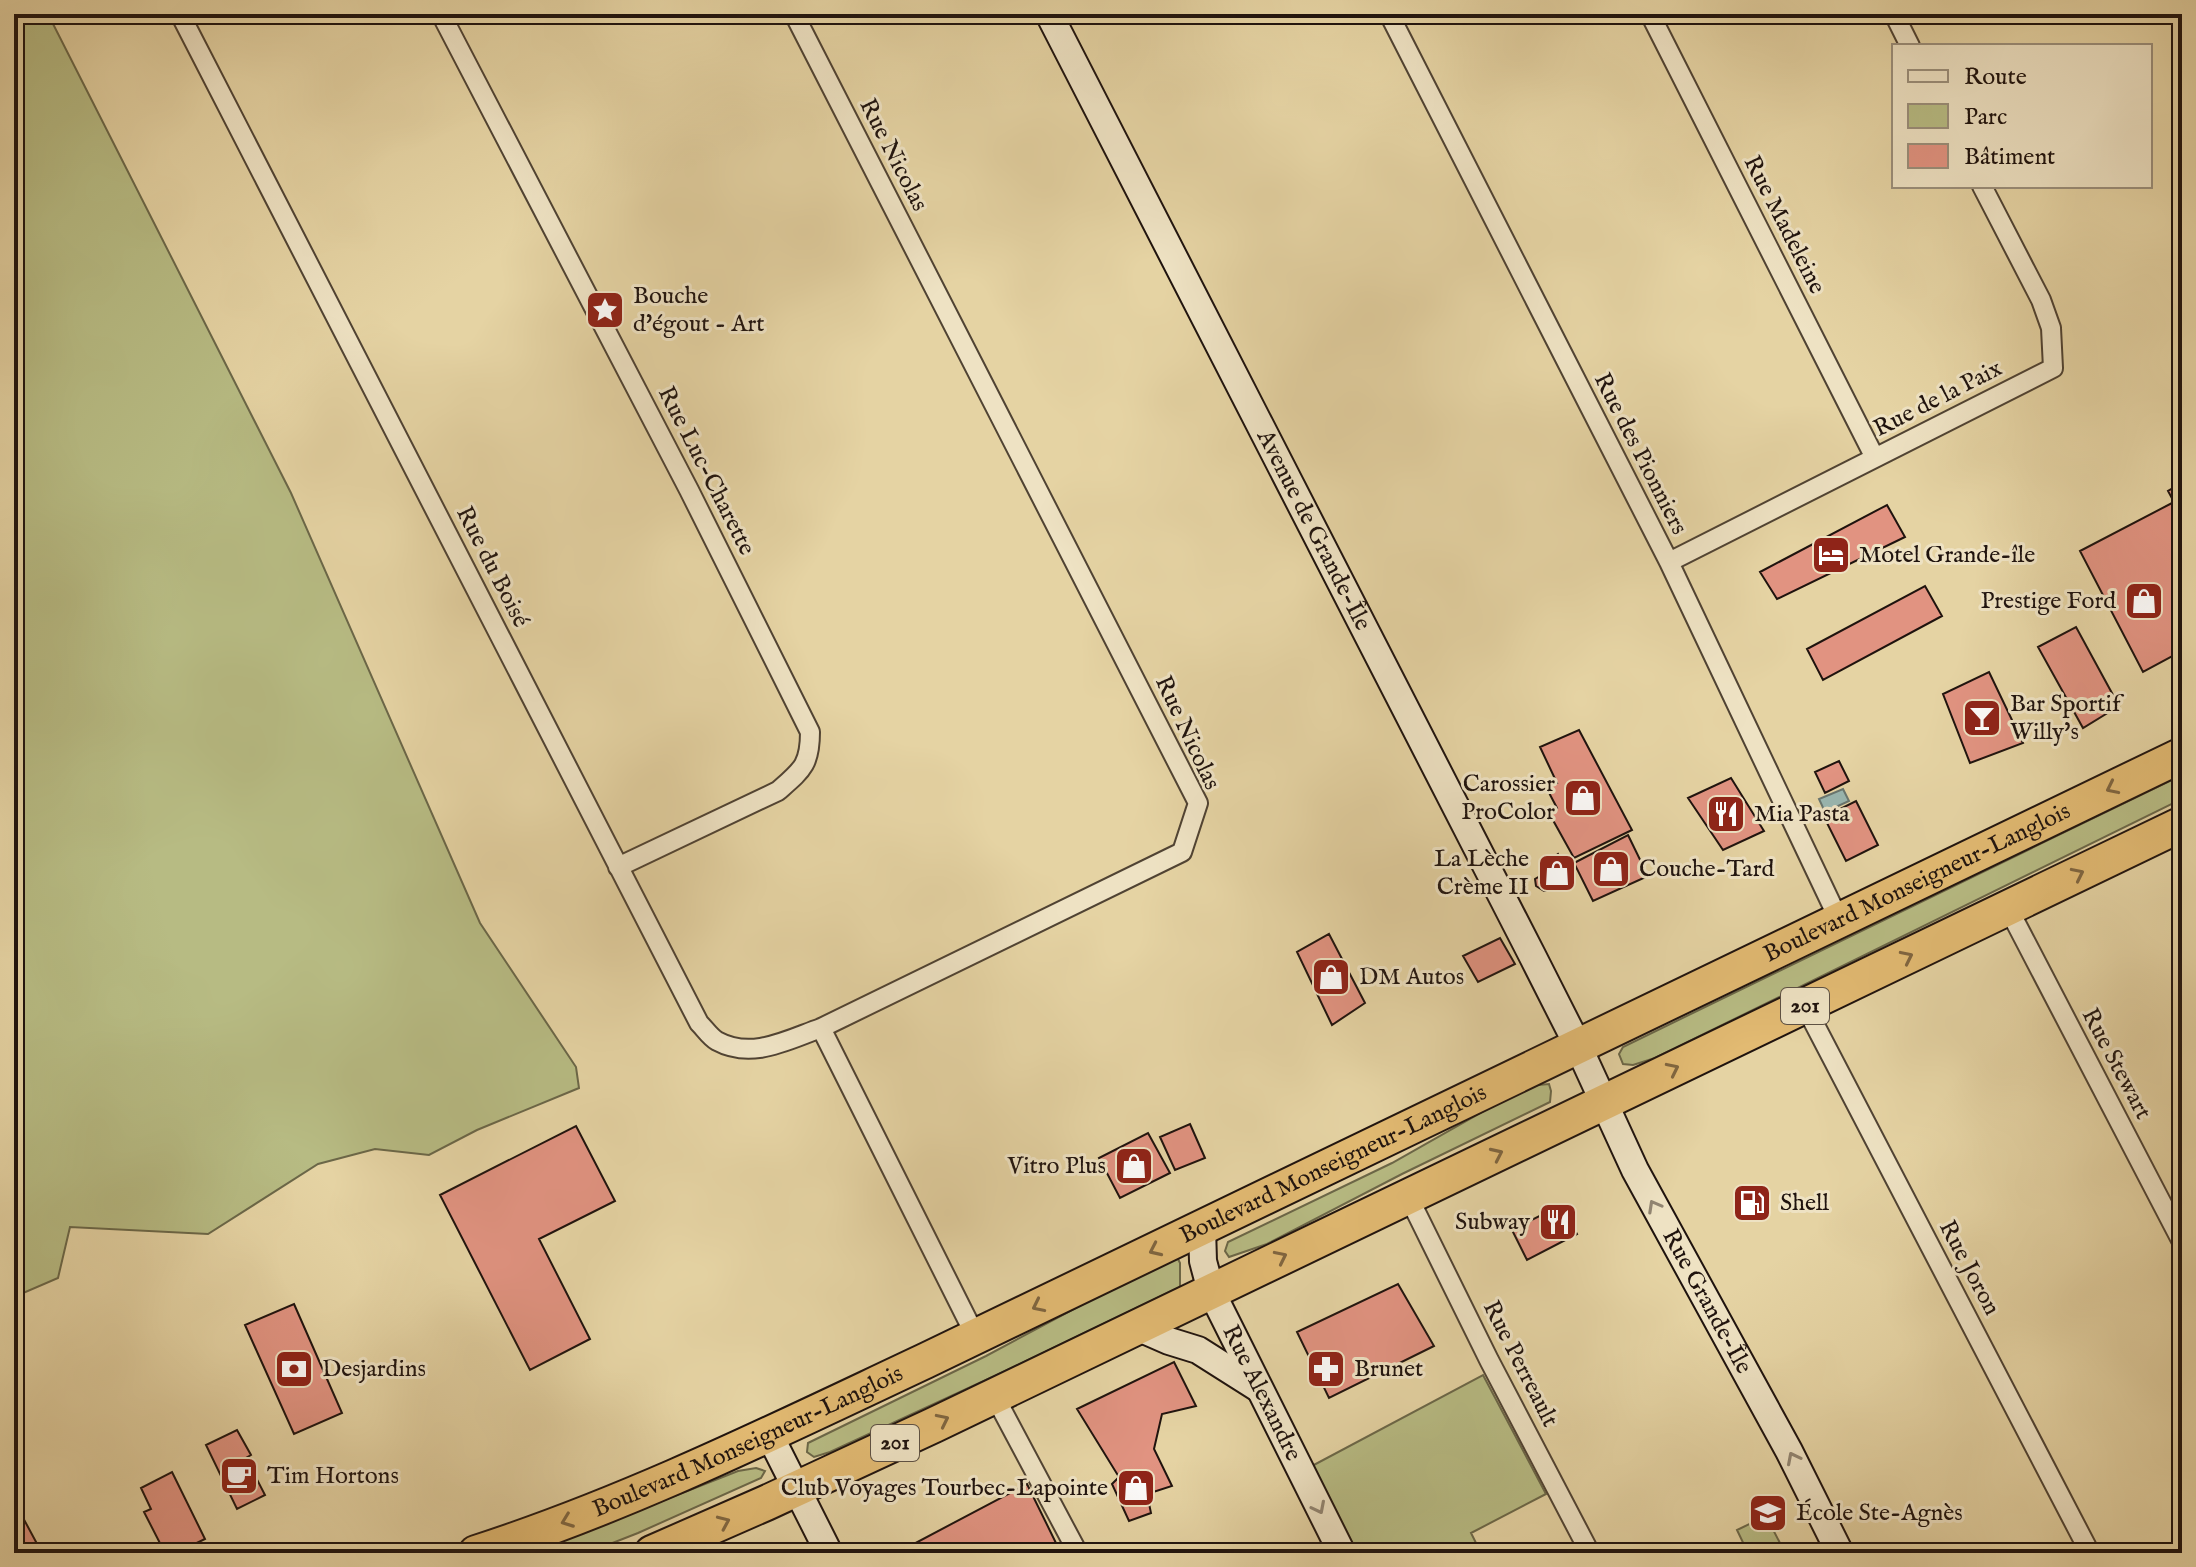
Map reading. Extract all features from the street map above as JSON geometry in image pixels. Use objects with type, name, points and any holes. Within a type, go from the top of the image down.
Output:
[{"type":"highway","name":"Boulevard Monseigneur-Langlois","points":[[476,1553],[614,1503],[769,1434],[2182,755]]},
{"type":"highway","name":"201","points":[[652,1553],[796,1489],[1137,1327],[2182,824]]},
{"type":"street","name":"Rue du Boisé","points":[[180,14],[699,1023],[714,1040],[738,1049],[765,1049],[821,1028]]},
{"type":"street","name":"Rue Luc-Charette","points":[[441,14],[689,490],[810,732],[810,755],[795,776],[778,791],[618,867]]},
{"type":"street","name":"Rue Nicolas","points":[[794,14],[1198,803],[1182,852],[821,1028]]},
{"type":"street","name":"Avenue de Grande-Île","points":[[1049,14],[1578,1046]]},
{"type":"street","name":"Rue des Pionniers","points":[[1389,14],[1669,562],[1839,920]]},
{"type":"street","name":"Rue Madeleine","points":[[1650,14],[1875,458]]},
{"type":"street","points":[[1894,14],[1909,44]]},
{"type":"street","name":"Rue de la Paix","points":[[1669,562],[2053,368],[2051,328],[2041,300],[1983,188]]},
{"type":"street","name":"Rue Stewart","points":[[2008,908],[2182,1242]]},
{"type":"street","name":"Rue Joron","points":[[1805,1006],[2090,1553]]},
{"type":"street","points":[[821,1028],[976,1337]]},
{"type":"street","name":"Rue Grande-Île","points":[[1578,1046],[1635,1170],[1789,1451],[1840,1553]]},
{"type":"street","name":"Rue Perreault","points":[[1408,1196],[1590,1553]]},
{"type":"street","name":"Rue Alexandre","points":[[1202,1228],[1203,1261],[1211,1291],[1342,1553]]},
{"type":"street","points":[[1137,1327],[1198,1350],[1258,1389]]},
{"type":"street","points":[[994,1395],[1078,1553]]},
{"type":"street","points":[[769,1434],[829,1553]]},
{"type":"green space","points":[[14,14],[48,14],[291,493],[480,923],[576,1067],[579,1088],[477,1130],[429,1155],[375,1149],[318,1164],[208,1234],[70,1227],[58,1278],[14,1297]]},
{"type":"green space","points":[[2182,775],[2182,799],[1655,1058],[1633,1065],[1623,1064],[1619,1054],[1623,1047]]},
{"type":"green space","points":[[1549,1084],[1550,1102],[1267,1244],[1229,1257],[1225,1251],[1228,1242],[1392,1163],[1528,1086]]},
{"type":"green space","points":[[1177,1257],[1180,1287],[830,1452],[814,1457],[807,1452],[808,1443],[986,1356],[1164,1261]]},
{"type":"green space","points":[[1483,1375],[1546,1494],[1471,1533],[1481,1553],[1355,1553],[1310,1467]]},
{"type":"green space","points":[[756,1468],[765,1471],[761,1478],[587,1553],[530,1553],[738,1471]]},
{"type":"green space","points":[[1766,1516],[1781,1545],[1765,1553],[1748,1553],[1737,1530]]},
{"type":"water","points":[[1843,789],[1849,801],[1825,812],[1819,799]]},
{"type":"building","name":"Prestige Ford","points":[[2182,483],[2182,651],[2143,672],[2080,551],[2174,502],[2168,491]]},
{"type":"building","name":"Motel Grande-île","points":[[1887,505],[1905,537],[1777,599],[1760,572]]},
{"type":"building","name":"Motel Grande-île","points":[[1925,586],[1942,616],[1823,680],[1807,649]]},
{"type":"building","points":[[2076,627],[2119,706],[2083,728],[2038,647]]},
{"type":"building","name":"Bar Sportif Willy's","points":[[1989,672],[2023,743],[1970,763],[1943,694]]},
{"type":"building","name":"Carossier ProColor","points":[[1579,730],[1632,830],[1574,858],[1549,813],[1557,808],[1546,787],[1557,783],[1540,747]]},
{"type":"building","points":[[1839,761],[1849,781],[1825,793],[1815,772]]},
{"type":"building","name":"Mia Pasta","points":[[1731,778],[1764,831],[1723,850],[1688,798]]},
{"type":"building","points":[[1856,801],[1878,845],[1846,861],[1824,817]]},
{"type":"building","name":"Couche-Tard","points":[[1628,835],[1648,876],[1593,901],[1574,863]]},
{"type":"building","name":"La Lèche Crème II","points":[[1558,854],[1573,879],[1544,891],[1536,886],[1535,879],[1547,872],[1550,860]]},
{"type":"building","name":"DM Autos","points":[[1329,934],[1365,1003],[1332,1025],[1297,952]]},
{"type":"building","points":[[1500,938],[1515,964],[1478,982],[1463,956]]},
{"type":"building","points":[[1190,1124],[1205,1158],[1175,1170],[1160,1137]]},
{"type":"building","points":[[576,1126],[615,1201],[539,1239],[590,1339],[530,1370],[440,1195]]},
{"type":"building","name":"Vitro Plus","points":[[1148,1133],[1170,1173],[1120,1198],[1099,1158]]},
{"type":"building","points":[[1561,1205],[1577,1234],[1527,1260],[1512,1230]]},
{"type":"building","points":[[1398,1284],[1434,1346],[1329,1398],[1297,1332]]},
{"type":"building","name":"Desjardins","points":[[294,1304],[342,1413],[294,1434],[245,1325]]},
{"type":"building","points":[[1174,1362],[1196,1406],[1162,1414],[1154,1449],[1172,1486],[1147,1494],[1151,1513],[1129,1521],[1112,1484],[1119,1477],[1077,1409]]},
{"type":"building","name":"Tim Hortons","points":[[237,1430],[251,1455],[246,1458],[265,1495],[237,1509],[206,1445]]},
{"type":"building","points":[[172,1472],[205,1539],[176,1553],[165,1553],[144,1512],[151,1509],[141,1488]]},
{"type":"building","points":[[1027,1484],[1056,1543],[1036,1553],[911,1553],[908,1547]]},
{"type":"building","points":[[14,1501],[42,1553],[14,1553]]},
{"type":"place","name":"Bouche d'égout - Art","points":[[605,310]]},
{"type":"place","name":"Motel Grande-île","points":[[1831,555]]},
{"type":"place","name":"Prestige Ford","points":[[2144,601]]},
{"type":"place","name":"Bar Sportif Willy's","points":[[1982,718]]},
{"type":"place","name":"Carossier ProColor","points":[[1583,798]]},
{"type":"place","name":"Mia Pasta","points":[[1726,814]]},
{"type":"place","name":"Couche-Tard","points":[[1611,869]]},
{"type":"place","name":"La Lèche Crème II","points":[[1557,873]]},
{"type":"place","name":"DM Autos","points":[[1331,977]]},
{"type":"place","name":"Vitro Plus","points":[[1134,1166]]},
{"type":"place","name":"Shell","points":[[1752,1203]]},
{"type":"place","name":"Subway","points":[[1558,1222]]},
{"type":"place","name":"Desjardins","points":[[294,1369]]},
{"type":"place","name":"Brunet","points":[[1326,1369]]},
{"type":"place","name":"Tim Hortons","points":[[239,1476]]},
{"type":"place","name":"Club Voyages Tourbec-Lapointe","points":[[1136,1488]]},
{"type":"place","name":"École Ste-Agnès","points":[[1768,1513]]}]
